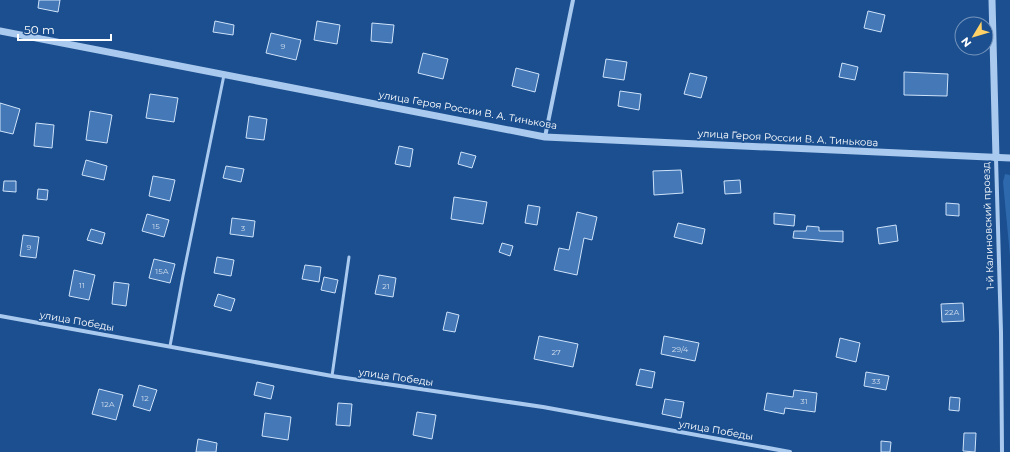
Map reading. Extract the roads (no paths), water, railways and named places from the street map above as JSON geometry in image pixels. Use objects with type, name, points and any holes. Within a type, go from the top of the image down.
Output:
[{"type":"street","points":[[546,137],[574,0]]},
{"type":"street","name":"1-й Калиновский проезд","points":[[992,0],[1001,324],[1002,452]]},
{"type":"street","name":"улица Героя России В. А. Тинькова","points":[[0,31],[546,137],[1010,158]]},
{"type":"street","name":"улица Победы","points":[[0,316],[332,376],[543,407],[790,452]]},
{"type":"lane","points":[[170,346],[224,74]]},
{"type":"lane","points":[[332,376],[350,257]]}]
